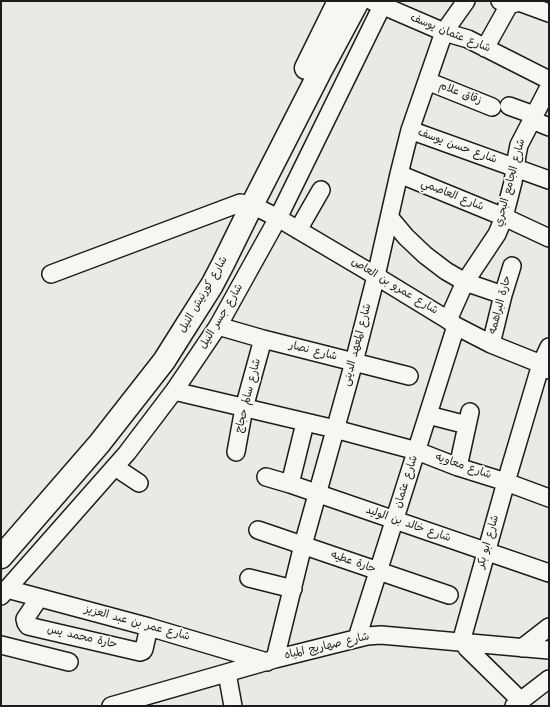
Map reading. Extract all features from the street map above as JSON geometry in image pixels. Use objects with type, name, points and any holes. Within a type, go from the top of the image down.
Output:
[{"type":"main road","name":"شارع كورنيش النيل","points":[[1,557],[99,444],[164,361],[212,285],[246,204],[264,149],[339,1]]},
{"type":"main road","name":"شارع كورنيش النيل","points":[[1,534],[115,402],[171,329],[246,204],[358,1]]},
{"type":"street","name":"شارع المعهد الدينى","points":[[271,660],[293,589],[303,545],[354,362],[390,218],[410,130],[444,32],[466,1]]},
{"type":"street","points":[[485,48],[512,2],[549,13]]},
{"type":"street","name":"شارع عثمان يوسف","points":[[380,3],[444,32],[468,39],[549,80]]},
{"type":"street","name":"شارع جسر النيل","points":[[4,593],[128,453],[174,391],[218,326],[278,218],[380,3]]},
{"type":"street","name":"زقاق علام","points":[[427,81],[533,118],[549,127]]},
{"type":"street","name":"شارع الجامع البحري","points":[[452,323],[465,282],[497,234],[504,217],[516,168],[519,145],[549,87]]},
{"type":"street","name":"شارع حسن يوسف","points":[[410,130],[549,180]]},
{"type":"street","name":"شارع العاصمي","points":[[399,174],[504,217],[549,238]]},
{"type":"street","points":[[298,230],[321,190]]},
{"type":"street","name":"شارع عمرو بن العاص","points":[[246,204],[278,218],[452,323],[491,344],[545,367]]},
{"type":"street","points":[[51,274],[246,204]]},
{"type":"street","points":[[390,218],[406,237],[425,255],[446,271],[465,282],[503,296]]},
{"type":"street","name":"حارة البراهمه","points":[[491,344],[512,266]]},
{"type":"street","name":"شارع عثمان","points":[[357,638],[428,415],[452,323]]},
{"type":"street","name":"شارع نصار","points":[[218,326],[409,376]]},
{"type":"street","name":"شارع سالم حجاج","points":[[236,452],[244,408],[263,339]]},
{"type":"street","name":"شارع ابو بكر","points":[[463,642],[463,635],[506,482],[545,367],[549,347]]},
{"type":"street","name":"شارع معاويه","points":[[174,391],[335,429],[417,451],[458,468],[506,482],[549,498]]},
{"type":"street","points":[[428,415],[468,418],[458,468]]},
{"type":"street","points":[[290,484],[306,423]]},
{"type":"street","points":[[115,467],[139,483]]},
{"type":"street","name":"شارع خالد بن الوليد","points":[[266,477],[549,573]]},
{"type":"street","name":"حارة عطيه","points":[[258,530],[449,595]]},
{"type":"street","points":[[249,578],[293,589]]},
{"type":"street","name":"شارع عمر بن عبد العزيز","points":[[4,593],[38,598],[271,660]]},
{"type":"street","name":"حارة محمد يس","points":[[38,598],[25,619],[28,626],[140,652],[144,649],[149,627]]},
{"type":"street","points":[[522,648],[549,627]]},
{"type":"street","name":"شارع صهاريج المياه","points":[[111,706],[271,660],[367,636],[381,635],[549,650]]},
{"type":"street","points":[[463,642],[467,648],[523,702],[549,678]]},
{"type":"street","points":[[1,645],[69,662]]},
{"type":"street","points":[[227,673],[233,706]]},
{"type":"street","points":[[224,706],[230,706]]}]
